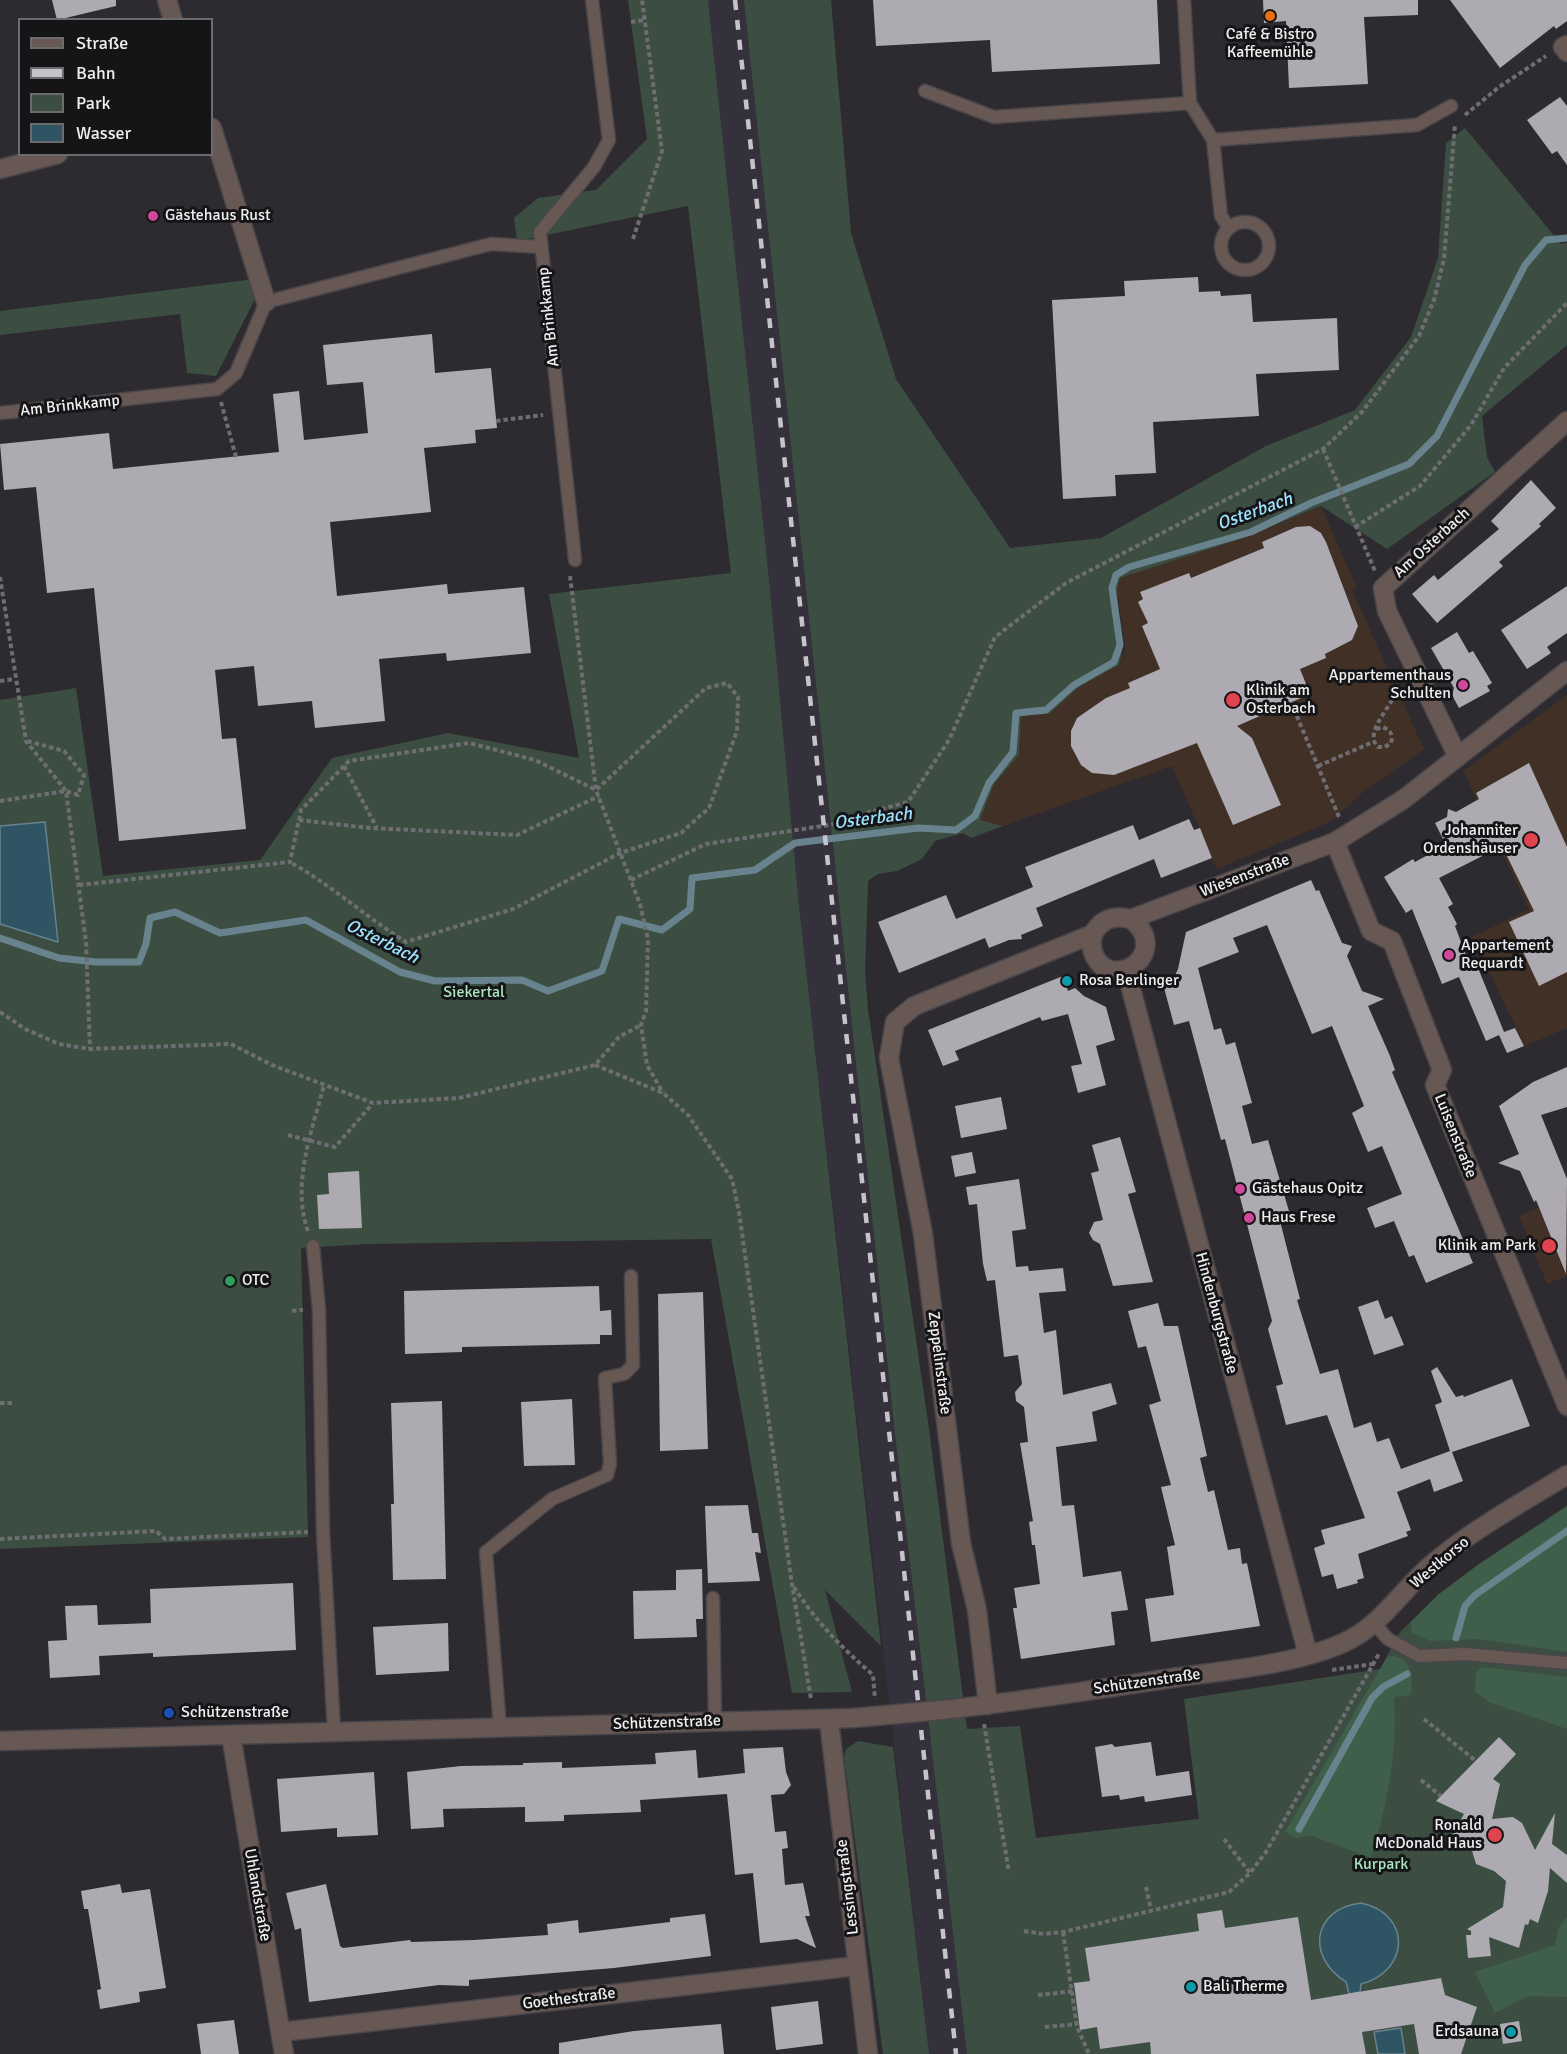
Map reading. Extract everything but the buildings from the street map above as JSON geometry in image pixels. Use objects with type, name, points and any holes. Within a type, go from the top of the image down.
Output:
[{"type":"street","points":[[166,0],[173,18]]},
{"type":"street","points":[[213,131],[266,302]]},
{"type":"street","points":[[0,170],[51,156]]},
{"type":"street","name":"Am Osterbach","points":[[1458,757],[1387,611],[1383,588],[1567,421]]},
{"type":"street","name":"Wiesenstraße","points":[[895,1022],[914,1006],[1093,934],[1101,923],[1110,918],[1131,919],[1341,838],[1404,799],[1567,670]]},
{"type":"street","name":"Luisenstraße","points":[[1341,838],[1371,931],[1392,941],[1442,1070],[1435,1085],[1567,1406]]},
{"type":"street","points":[[1093,934],[1092,951],[1098,962],[1114,971],[1126,970],[1136,965],[1146,946],[1145,935],[1131,919]]},
{"type":"street","name":"Hindenburgstraße","points":[[1126,970],[1312,1654]]},
{"type":"street","name":"Zeppelinstraße","points":[[895,1022],[889,1058],[923,1234],[961,1543],[977,1610],[988,1705]]},
{"type":"street","name":"Westkorso","points":[[1312,1654],[1354,1638],[1374,1623],[1431,1565],[1503,1514],[1567,1475]]},
{"type":"street","name":"Schützenstraße","points":[[0,1741],[715,1721],[829,1720],[988,1705],[1222,1671],[1312,1654]]},
{"type":"street","name":"Lessingstraße","points":[[829,1720],[868,2054]]},
{"type":"street","name":"Uhlandstraße","points":[[231,1735],[284,2054]]},
{"type":"street","name":"Goethestraße","points":[[281,2032],[857,1966]]},
{"type":"lane","points":[[542,247],[540,232],[594,167],[609,141],[592,0]]},
{"type":"lane","points":[[1184,0],[1190,103],[1213,140],[1221,216],[1229,228]]},
{"type":"lane","points":[[925,91],[994,117],[1190,103]]},
{"type":"lane","points":[[1213,140],[1417,125],[1451,106]]},
{"type":"lane","points":[[1250,222],[1268,236],[1269,252],[1260,266],[1245,270],[1230,264],[1221,250],[1224,234],[1229,228],[1235,224],[1250,222]]},
{"type":"lane","name":"Am Brinkkamp","points":[[266,302],[491,244],[542,247],[575,560]]},
{"type":"lane","points":[[217,388],[236,373],[266,302]]},
{"type":"lane","name":"Am Brinkkamp","points":[[0,413],[217,388]]},
{"type":"lane","points":[[313,1246],[319,1310],[323,1531],[334,1731]]},
{"type":"lane","points":[[500,1728],[486,1552],[552,1499],[607,1475],[610,1464],[605,1378],[624,1374],[633,1365],[631,1276]]},
{"type":"lane","points":[[713,1599],[715,1721]]},
{"type":"lane","points":[[1374,1623],[1388,1639],[1419,1656],[1465,1654],[1567,1664]]},
{"type":"path","points":[[633,239],[662,151],[642,0]]},
{"type":"path","points":[[631,22],[645,20]]},
{"type":"path","points":[[631,880],[706,844],[771,836],[848,822],[867,813],[908,802],[949,740],[995,637],[1066,583],[1323,449],[1362,412],[1389,378],[1419,336],[1434,300],[1444,259],[1454,125],[1499,87],[1566,48]]},
{"type":"path","points":[[1354,527],[1420,486],[1471,425],[1504,368],[1567,303]]},
{"type":"path","points":[[217,388],[236,457]]},
{"type":"path","points":[[496,421],[548,414]]},
{"type":"path","points":[[1323,449],[1354,527],[1383,588]]},
{"type":"path","points":[[0,577],[14,679],[26,741],[66,791],[86,942],[90,1049]]},
{"type":"path","points":[[0,681],[14,679]]},
{"type":"path","points":[[79,885],[290,862],[321,879],[367,918],[406,942],[513,909],[620,853],[681,833],[709,808],[737,731],[738,697],[727,684],[706,688],[596,790],[535,760],[469,743],[349,760],[301,810],[290,862]]},
{"type":"path","points":[[1376,729],[1383,727],[1389,730],[1392,736],[1391,743],[1385,747],[1378,747],[1373,742],[1372,735],[1392,700]]},
{"type":"path","points":[[1291,702],[1318,766],[1341,838]]},
{"type":"path","points":[[0,801],[66,791],[78,795],[84,775],[64,751],[26,741]]},
{"type":"path","points":[[1318,766],[1373,742]]},
{"type":"path","points":[[344,766],[377,828]]},
{"type":"path","points":[[299,820],[377,828],[517,835],[598,796]]},
{"type":"path","points":[[640,904],[648,940],[646,1011],[641,1025],[647,1065],[663,1093],[688,1115],[732,1179],[740,1212],[792,1584],[811,1699]]},
{"type":"path","points":[[0,1012],[25,1029],[59,1044],[90,1049],[231,1044],[272,1065],[373,1103],[459,1098],[595,1065],[619,1037],[641,1025]]},
{"type":"path","points":[[595,1065],[663,1093]]},
{"type":"path","points":[[313,1246],[301,1213],[301,1191],[309,1142],[324,1085]]},
{"type":"path","points":[[288,1135],[309,1142],[335,1146],[373,1103]]},
{"type":"path","points":[[0,1403],[13,1403]]},
{"type":"path","points":[[0,1539],[156,1531],[165,1539],[323,1531]]},
{"type":"path","points":[[792,1584],[810,1613],[836,1642],[873,1675],[875,1697]]},
{"type":"path","points":[[1024,1931],[1044,1934],[1063,1932],[1229,1892],[1250,1873],[1266,1852],[1373,1664]]},
{"type":"path","points":[[1425,1719],[1476,1761]]},
{"type":"path","points":[[984,1723],[1009,1872]]},
{"type":"path","points":[[1420,1780],[1441,1796]]},
{"type":"path","points":[[1224,1839],[1250,1873]]},
{"type":"path","points":[[1146,1887],[1151,1910]]},
{"type":"path","points":[[1063,1932],[1077,2024],[1089,2054]]},
{"type":"path","points":[[1038,1995],[1073,1991]]},
{"type":"path","points":[[1045,2027],[1077,2024]]},
{"type":"shaded area","points":[[708,0],[744,0],[895,1434],[967,2054],[929,2054],[799,906],[768,569]]},
{"type":"shaded area","name":"Klinik am Osterbach","points":[[1321,506],[1357,588],[1352,590],[1424,749],[1362,793],[1330,822],[1217,869],[1172,766],[1003,826],[980,821],[994,784],[1019,755],[1021,716],[1049,714],[1079,687],[1119,665],[1125,648],[1117,588],[1120,578],[1237,540]]},
{"type":"shaded area","name":"Johanniter Ordenshäuser","points":[[1567,695],[1567,1028],[1525,1046],[1472,937],[1529,909],[1463,771]]},
{"type":"shaded area","name":"Klinik am Park","points":[[1567,1196],[1567,1276],[1547,1284],[1519,1216]]},
{"type":"green space","name":"Siekertal","points":[[628,0],[708,0],[768,569],[799,906],[881,1646],[825,1590],[852,1692],[792,1693],[711,1239],[367,1244],[301,1248],[308,1537],[0,1549],[0,700],[76,688],[103,876],[260,860],[332,758],[448,733],[579,758],[549,594],[731,573],[688,206],[517,241],[514,218],[538,198],[596,190],[647,139]]},
{"type":"green space","name":"Kurpark","points":[[744,0],[831,0],[851,233],[896,379],[1010,548],[1101,538],[1266,446],[1355,410],[1411,337],[1438,258],[1446,143],[1465,128],[1561,244],[1567,243],[1567,345],[1482,416],[1487,457],[1495,472],[1387,549],[1321,506],[1237,540],[1120,578],[1118,598],[1123,641],[1119,665],[1079,687],[1049,714],[1021,716],[1019,755],[994,784],[980,820],[1003,826],[971,838],[963,833],[935,841],[922,859],[897,871],[878,874],[868,881],[865,972],[868,1009],[929,1429],[967,1729],[1020,1726],[1036,1838],[1199,1819],[1184,1699],[1380,1669],[1400,1632],[1439,1594],[1567,1506],[1567,2054],[967,2054],[895,1434]]},
{"type":"green space","points":[[255,279],[260,289],[216,376],[187,373],[180,314],[0,335],[0,311]]},
{"type":"green space","points":[[1567,1506],[1567,1652],[1479,1639],[1430,1641],[1412,1633],[1411,1622],[1439,1594],[1479,1564]]},
{"type":"green space","points":[[1387,1657],[1400,1658],[1408,1666],[1412,1677],[1411,1695],[1394,1697],[1393,1759],[1382,1818],[1371,1858],[1310,1835],[1297,1838],[1285,1832]]},
{"type":"green space","points":[[1482,1667],[1567,1677],[1567,1729],[1489,1702],[1475,1692],[1476,1673]]},
{"type":"green space","points":[[858,1741],[893,1747],[929,2054],[883,2054],[844,1757],[846,1749]]},
{"type":"green space","points":[[1567,1917],[1567,1997],[1528,1996],[1495,2013],[1475,1972],[1555,1945],[1559,1927]]},
{"type":"water","points":[[45,822],[58,942],[0,924],[0,826]]},
{"type":"water","points":[[1361,1903],[1378,1909],[1389,1918],[1396,1930],[1398,1943],[1396,1956],[1389,1967],[1377,1977],[1361,1984],[1360,1992],[1349,1994],[1346,1982],[1333,1972],[1325,1960],[1320,1948],[1320,1935],[1324,1924],[1332,1914],[1345,1907]]},
{"type":"water","points":[[1401,2028],[1405,2054],[1378,2054],[1374,2032]]},
{"type":"waterway","name":"Osterbach","points":[[0,938],[59,958],[96,962],[139,962],[146,944],[150,918],[175,912],[220,933],[306,920],[400,972],[435,981],[522,980],[548,991],[602,971],[619,919],[662,930],[690,909],[692,878],[755,870],[795,843],[918,828],[956,830],[975,816],[989,783],[1013,752],[1016,713],[1046,710],[1074,685],[1114,662],[1120,645],[1112,588],[1116,575],[1129,567],[1251,532],[1311,503],[1409,464],[1437,436],[1525,265],[1546,240],[1567,238]]},
{"type":"waterway","points":[[1456,1638],[1465,1606],[1475,1595],[1567,1531]]},
{"type":"waterway","points":[[1299,1829],[1372,1698],[1383,1687],[1407,1674]]},
{"type":"railway","points":[[735,0],[956,2054]]},
{"type":"place","name":"Café & Bistro Kaffeemühle","points":[[1270,16]]},
{"type":"place","name":"Gästehaus Rust","points":[[153,216]]},
{"type":"place","name":"Appartementhaus Schulten","points":[[1463,685]]},
{"type":"place","name":"Klinik am Osterbach","points":[[1233,700]]},
{"type":"place","name":"Johanniter Ordenshäuser","points":[[1531,840]]},
{"type":"place","name":"Appartement Requardt","points":[[1449,955]]},
{"type":"place","name":"Rosa Berlinger","points":[[1067,981]]},
{"type":"place","name":"Gästehaus Opitz","points":[[1240,1189]]},
{"type":"place","name":"Haus Frese","points":[[1249,1218]]},
{"type":"place","name":"Klinik am Park","points":[[1549,1246]]},
{"type":"place","name":"OTC","points":[[230,1281]]},
{"type":"place","name":"Schützenstraße","points":[[169,1713]]},
{"type":"place","name":"Ronald McDonald Haus","points":[[1495,1835]]},
{"type":"place","name":"Bali Therme","points":[[1191,1987]]},
{"type":"place","name":"Erdsauna","points":[[1511,2032]]}]
